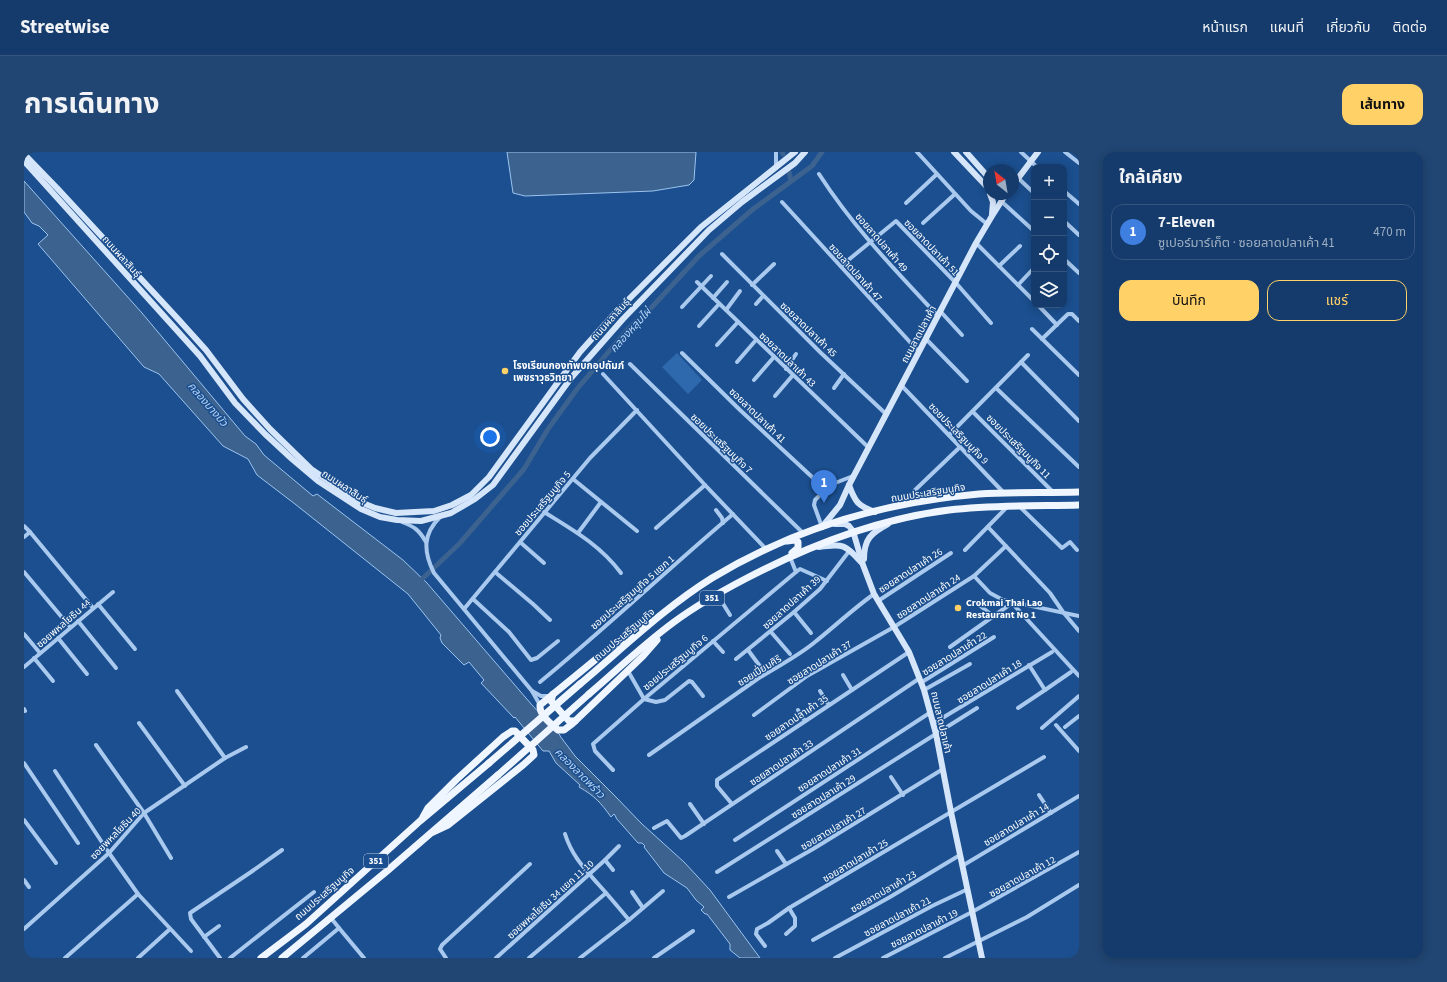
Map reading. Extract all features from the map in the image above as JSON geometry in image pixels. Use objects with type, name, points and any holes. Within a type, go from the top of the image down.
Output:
[{"type":"main road","name":"ถนนผลาสินธุ์","points":[[24,154],[206,350],[243,399],[270,429],[311,469],[358,501],[375,508],[396,513],[434,510],[452,505],[471,495],[489,477],[580,352],[616,312],[701,227],[795,152]]},
{"type":"main road","name":"ถนนผลาสินธุ์","points":[[24,162],[200,356],[235,403],[292,459],[318,482],[361,510],[380,517],[397,520],[421,521],[451,513],[475,499],[493,484],[571,378],[623,319],[708,230],[742,202],[795,163],[805,152]]},
{"type":"main road","points":[[954,152],[983,184]]},
{"type":"main road","points":[[966,152],[983,171]]},
{"type":"main road","points":[[1019,175],[1038,152]]},
{"type":"main road","points":[[992,200],[992,216]]},
{"type":"main road","name":"ถนนลาดปลาเค้า","points":[[825,525],[840,505],[849,485],[976,243],[1001,201]]},
{"type":"main road","points":[[172,326],[179,320]]},
{"type":"main road","points":[[849,485],[858,504],[875,512]]},
{"type":"main road","name":"ถนนประเสริฐมนูกิจ","points":[[261,958],[306,924],[422,820],[655,620],[680,600],[712,579],[768,548],[803,533],[825,525],[875,512],[936,500],[1004,493],[1079,492]]},
{"type":"main road","name":"ถนนประเสริฐมนูกิจ","points":[[282,958],[433,832],[664,630],[717,594],[773,564],[807,548],[853,531],[896,520],[949,510],[1008,506],[1079,505]]},
{"type":"main road","points":[[863,565],[864,548],[867,540],[876,530],[896,520]]},
{"type":"main road","points":[[825,525],[845,524],[853,531]]},
{"type":"main road","name":"ถนนลาดปลาเค้า","points":[[853,531],[863,565],[874,594],[909,652],[921,680],[931,712],[982,958]]},
{"type":"main road","points":[[768,548],[793,540],[796,541],[799,546],[796,550],[773,564]]},
{"type":"main road","points":[[807,548],[842,545],[850,550],[863,565]]},
{"type":"main road","points":[[655,620],[639,628],[612,646],[540,705],[539,710],[541,713],[558,730],[564,730],[576,721],[644,656],[664,630]]},
{"type":"main road","points":[[552,695],[551,700],[569,721],[576,721]]},
{"type":"main road","points":[[422,820],[428,808],[456,780],[503,737],[512,731],[515,731],[533,750],[534,755],[523,765],[448,826],[433,832]]},
{"type":"street","points":[[776,152],[776,168]]},
{"type":"street","points":[[918,152],[971,211],[987,224]]},
{"type":"street","points":[[1021,152],[1034,164]]},
{"type":"street","points":[[1065,152],[1079,163]]},
{"type":"street","name":"ซอยลาดปลาเค้า 49","points":[[819,174],[832,195],[870,243],[962,335]]},
{"type":"street","points":[[906,203],[937,174]]},
{"type":"street","points":[[1019,180],[1031,190]]},
{"type":"street","points":[[923,223],[955,194]]},
{"type":"street","points":[[1067,194],[1079,204]]},
{"type":"street","points":[[1001,201],[1031,228]]},
{"type":"street","name":"ซอยลาดปลาเค้า 47","points":[[782,202],[919,352]]},
{"type":"street","name":"ซอยลาดปลาเค้า 51","points":[[841,266],[896,221],[956,283]]},
{"type":"street","points":[[1067,224],[1079,235]]},
{"type":"street","points":[[976,243],[1031,298]]},
{"type":"street","points":[[999,266],[1020,246]]},
{"type":"street","name":"ซอยลาดปลาเค้า 45","points":[[722,254],[763,296],[886,414]]},
{"type":"street","points":[[1067,262],[1079,273]]},
{"type":"street","points":[[752,285],[774,264]]},
{"type":"street","points":[[1018,285],[1031,271]]},
{"type":"street","points":[[682,307],[711,276]]},
{"type":"street","name":"ซอยลาดปลาเค้า 43","points":[[697,282],[869,448]]},
{"type":"street","points":[[713,298],[727,282]]},
{"type":"street","points":[[956,283],[991,323]]},
{"type":"street","points":[[726,310],[740,291]]},
{"type":"street","points":[[756,304],[763,296]]},
{"type":"street","points":[[699,326],[719,304]]},
{"type":"street","points":[[1041,308],[1057,325]]},
{"type":"street","points":[[1042,340],[1070,314],[1079,320]]},
{"type":"street","points":[[717,345],[738,322]]},
{"type":"street","points":[[1032,329],[1079,375]]},
{"type":"street","points":[[926,338],[967,381]]},
{"type":"street","points":[[737,362],[756,340]]},
{"type":"street","name":"ซอยลาดปลาเค้า 41","points":[[682,352],[740,410],[825,489]]},
{"type":"street","points":[[786,369],[796,354]]},
{"type":"street","points":[[949,435],[974,412],[1028,355]]},
{"type":"street","points":[[754,380],[774,357]]},
{"type":"street","points":[[1021,362],[1079,421]]},
{"type":"street","name":"ซอยประเสริฐมนูกิจ 7","points":[[630,364],[803,533]]},
{"type":"street","points":[[603,374],[705,485],[768,548]]},
{"type":"street","points":[[834,388],[844,374]]},
{"type":"street","points":[[775,396],[793,375]]},
{"type":"street","name":"ซอยประเสริฐมนูกิจ 9","points":[[901,386],[1004,493]]},
{"type":"street","points":[[996,388],[1079,467]]},
{"type":"street","name":"ซอยประเสริฐมนูกิจ 5","points":[[464,609],[596,451],[637,410]]},
{"type":"street","name":"ซอยประเสริฐมนูกิจ 11","points":[[974,412],[1054,492]]},
{"type":"street","points":[[914,491],[960,447]]},
{"type":"street","points":[[825,525],[814,502],[825,489],[835,482],[854,476]]},
{"type":"street","points":[[573,479],[637,531]]},
{"type":"street","points":[[656,528],[705,485]]},
{"type":"street","points":[[578,533],[601,502]]},
{"type":"street","points":[[965,550],[1008,506]]},
{"type":"street","points":[[1019,506],[1062,548],[1070,542],[1077,550]]},
{"type":"street","points":[[716,510],[722,518],[723,523]]},
{"type":"street","points":[[544,512],[578,533],[602,551],[621,573]]},
{"type":"street","name":"ซอยประเสริฐมนูกิจ 5 แยก 1","points":[[540,682],[578,651],[733,514]]},
{"type":"street","points":[[440,516],[429,530],[426,543],[428,558],[434,573],[532,691],[540,705]]},
{"type":"street","points":[[397,520],[416,528],[426,543]]},
{"type":"street","points":[[24,526],[93,608]]},
{"type":"street","points":[[988,527],[1050,593],[1079,631]]},
{"type":"street","points":[[24,537],[30,532]]},
{"type":"street","points":[[520,542],[544,563]]},
{"type":"street","points":[[974,576],[1006,546]]},
{"type":"street","name":"ซอยลาดปลาเค้า 39","points":[[736,659],[771,632],[820,589],[850,550]]},
{"type":"street","name":"ซอยลาดปลาเค้า 26","points":[[878,601],[951,553]]},
{"type":"street","points":[[790,556],[796,572],[800,569],[827,581]]},
{"type":"street","points":[[24,572],[70,628]]},
{"type":"street","points":[[495,572],[550,620]]},
{"type":"street","name":"ซอยประเสริฐมนูกิจ 6","points":[[613,770],[595,751],[593,744],[644,699],[796,572]]},
{"type":"street","name":"ซอยลาดปลาเค้า 24","points":[[894,627],[974,576],[995,597],[1012,603],[1079,616]]},
{"type":"street","name":"ซอยพหลโยธิน 44","points":[[24,667],[112,592]]},
{"type":"street","points":[[717,594],[730,615]]},
{"type":"street","name":"ซอยเปี่ยมศิริ","points":[[649,755],[740,691],[799,654],[874,594]]},
{"type":"street","points":[[473,599],[509,632],[531,660],[537,658],[558,642]]},
{"type":"street","points":[[950,647],[1012,603],[1079,676]]},
{"type":"street","points":[[98,604],[135,649]]},
{"type":"street","points":[[978,604],[993,616]]},
{"type":"street","points":[[794,612],[811,633]]},
{"type":"street","points":[[78,621],[116,668]]},
{"type":"street","name":"ซอยลาดปลาเค้า 37","points":[[754,715],[807,676],[894,627]]},
{"type":"street","points":[[771,632],[790,654]]},
{"type":"street","points":[[24,634],[40,653]]},
{"type":"street","name":"ซอยลาดปลาเค้า 22","points":[[921,680],[994,637]]},
{"type":"street","points":[[58,638],[87,674]]},
{"type":"street","points":[[713,641],[723,652]]},
{"type":"street","points":[[748,650],[762,669]]},
{"type":"street","name":"ซอยลาดปลาเค้า 35","points":[[732,804],[717,786],[717,780],[909,652]]},
{"type":"street","name":"ซอยลาดปลาเค้า 18","points":[[934,723],[1052,652]]},
{"type":"street","points":[[34,658],[53,681]]},
{"type":"street","points":[[924,690],[970,664]]},
{"type":"street","points":[[1029,665],[1045,690]]},
{"type":"street","points":[[628,671],[644,699],[660,702],[689,681],[692,682],[703,696]]},
{"type":"street","points":[[1018,708],[1071,672]]},
{"type":"street","points":[[843,675],[852,690]]},
{"type":"street","name":"ซอยลาดปลาเค้า 33","points":[[654,828],[667,821],[681,838],[921,680]]},
{"type":"street","points":[[177,690],[225,758]]},
{"type":"street","points":[[532,691],[541,696],[552,695]]},
{"type":"street","points":[[820,691],[829,705]]},
{"type":"street","points":[[1042,728],[1079,696]]},
{"type":"street","name":"ซอยลาดปลาเค้า 29","points":[[717,872],[977,708]]},
{"type":"street","points":[[798,710],[805,721]]},
{"type":"street","name":"ซอยลาดปลาเค้า 31","points":[[735,840],[931,712]]},
{"type":"street","points":[[1066,728],[1079,716]]},
{"type":"street","points":[[140,723],[185,786]]},
{"type":"street","points":[[1056,726],[1079,751]]},
{"type":"street","points":[[96,745],[144,813],[171,858]]},
{"type":"street","name":"ซอยพหลโยธิน 40","points":[[24,929],[109,853],[144,813],[225,758],[246,747]]},
{"type":"street","name":"ซอยลาดปลาเค้า 25","points":[[764,946],[756,932],[757,929],[789,908],[1044,757]]},
{"type":"street","points":[[24,763],[78,843]]},
{"type":"street","name":"ซอยลาดปลาเค้า 27","points":[[729,897],[943,769]]},
{"type":"street","points":[[55,771],[138,894],[191,951]]},
{"type":"street","points":[[891,777],[903,794]]},
{"type":"street","points":[[1040,795],[1051,813]]},
{"type":"street","name":"ซอยลาดปลาเค้า 14","points":[[962,866],[1079,796]]},
{"type":"street","points":[[690,804],[704,824]]},
{"type":"street","points":[[24,820],[56,863]]},
{"type":"street","points":[[565,834],[573,854],[588,875],[629,920]]},
{"type":"street","points":[[605,860],[619,846]]},
{"type":"street","points":[[220,958],[190,919],[190,913],[282,850]]},
{"type":"street","points":[[777,851],[786,864]]},
{"type":"street","name":"ซอยลาดปลาเค้า 12","points":[[972,912],[1079,852]]},
{"type":"street","name":"ซอยลาดปลาเค้า 23","points":[[813,940],[890,897],[960,855]]},
{"type":"street","name":"ซอยพหลโยธิน 34 แยก 11-10","points":[[496,958],[605,860],[613,870]]},
{"type":"street","points":[[446,958],[440,949],[442,945],[530,864]]},
{"type":"street","points":[[24,880],[29,887]]},
{"type":"street","points":[[945,958],[1027,917],[1079,885]]},
{"type":"street","name":"ซอยลาดปลาเค้า 21","points":[[835,958],[932,906],[968,889]]},
{"type":"street","points":[[580,958],[629,920],[662,891]]},
{"type":"street","points":[[230,958],[314,892]]},
{"type":"street","points":[[632,892],[643,908]]},
{"type":"street","points":[[65,958],[138,894]]},
{"type":"street","points":[[529,958],[606,894]]},
{"type":"street","points":[[786,934],[795,926],[795,918],[789,908]]},
{"type":"street","name":"ซอยลาดปลาเค้า 19","points":[[883,958],[972,912]]},
{"type":"street","points":[[331,918],[364,958]]},
{"type":"street","points":[[204,937],[219,926]]},
{"type":"street","points":[[303,958],[339,928]]},
{"type":"street","points":[[138,958],[170,929]]},
{"type":"street","points":[[654,958],[693,931]]},
{"type":"shaded area","points":[[677,353],[702,380],[688,394],[662,367]]},
{"type":"water","points":[[507,152],[696,152],[694,180],[689,185],[653,191],[525,196],[513,193]]},
{"type":"water","points":[[24,181],[142,313],[245,436],[256,444],[264,455],[313,496],[317,494],[403,560],[427,583],[532,705],[560,735],[575,756],[642,824],[684,862],[710,890],[760,958],[740,958],[730,950],[730,944],[707,914],[701,910],[704,907],[696,900],[687,888],[664,873],[644,847],[645,846],[642,843],[638,843],[614,814],[611,817],[597,800],[579,787],[580,785],[556,763],[549,751],[543,751],[515,717],[514,718],[481,683],[484,680],[469,662],[464,665],[442,643],[440,638],[441,635],[408,594],[257,475],[248,459],[223,446],[159,374],[144,367],[38,244],[48,235],[39,226],[32,223],[24,212]]},
{"type":"waterway","name":"คลองหลุมไผ่","points":[[419,582],[460,543],[524,469],[548,429],[577,389],[628,329],[652,307],[699,256],[752,210],[812,166],[822,152]]},
{"type":"waterway","points":[[789,172],[791,181]]},
{"type":"place","name":"โรงเรียนกองทัพบกอุปถัมภ์ เพชราวุธวิทยา","points":[[505,371]]},
{"type":"place","name":"7-Eleven","points":[[824,503]]},
{"type":"place","name":"Crokmai Thai Lao Restaurant No 1","points":[[958,608]]},
{"type":"water label","name":"คลองบางบัว","points":[[208,404]]},
{"type":"water label","name":"คลองลาดพร้าว","points":[[580,773]]}]
